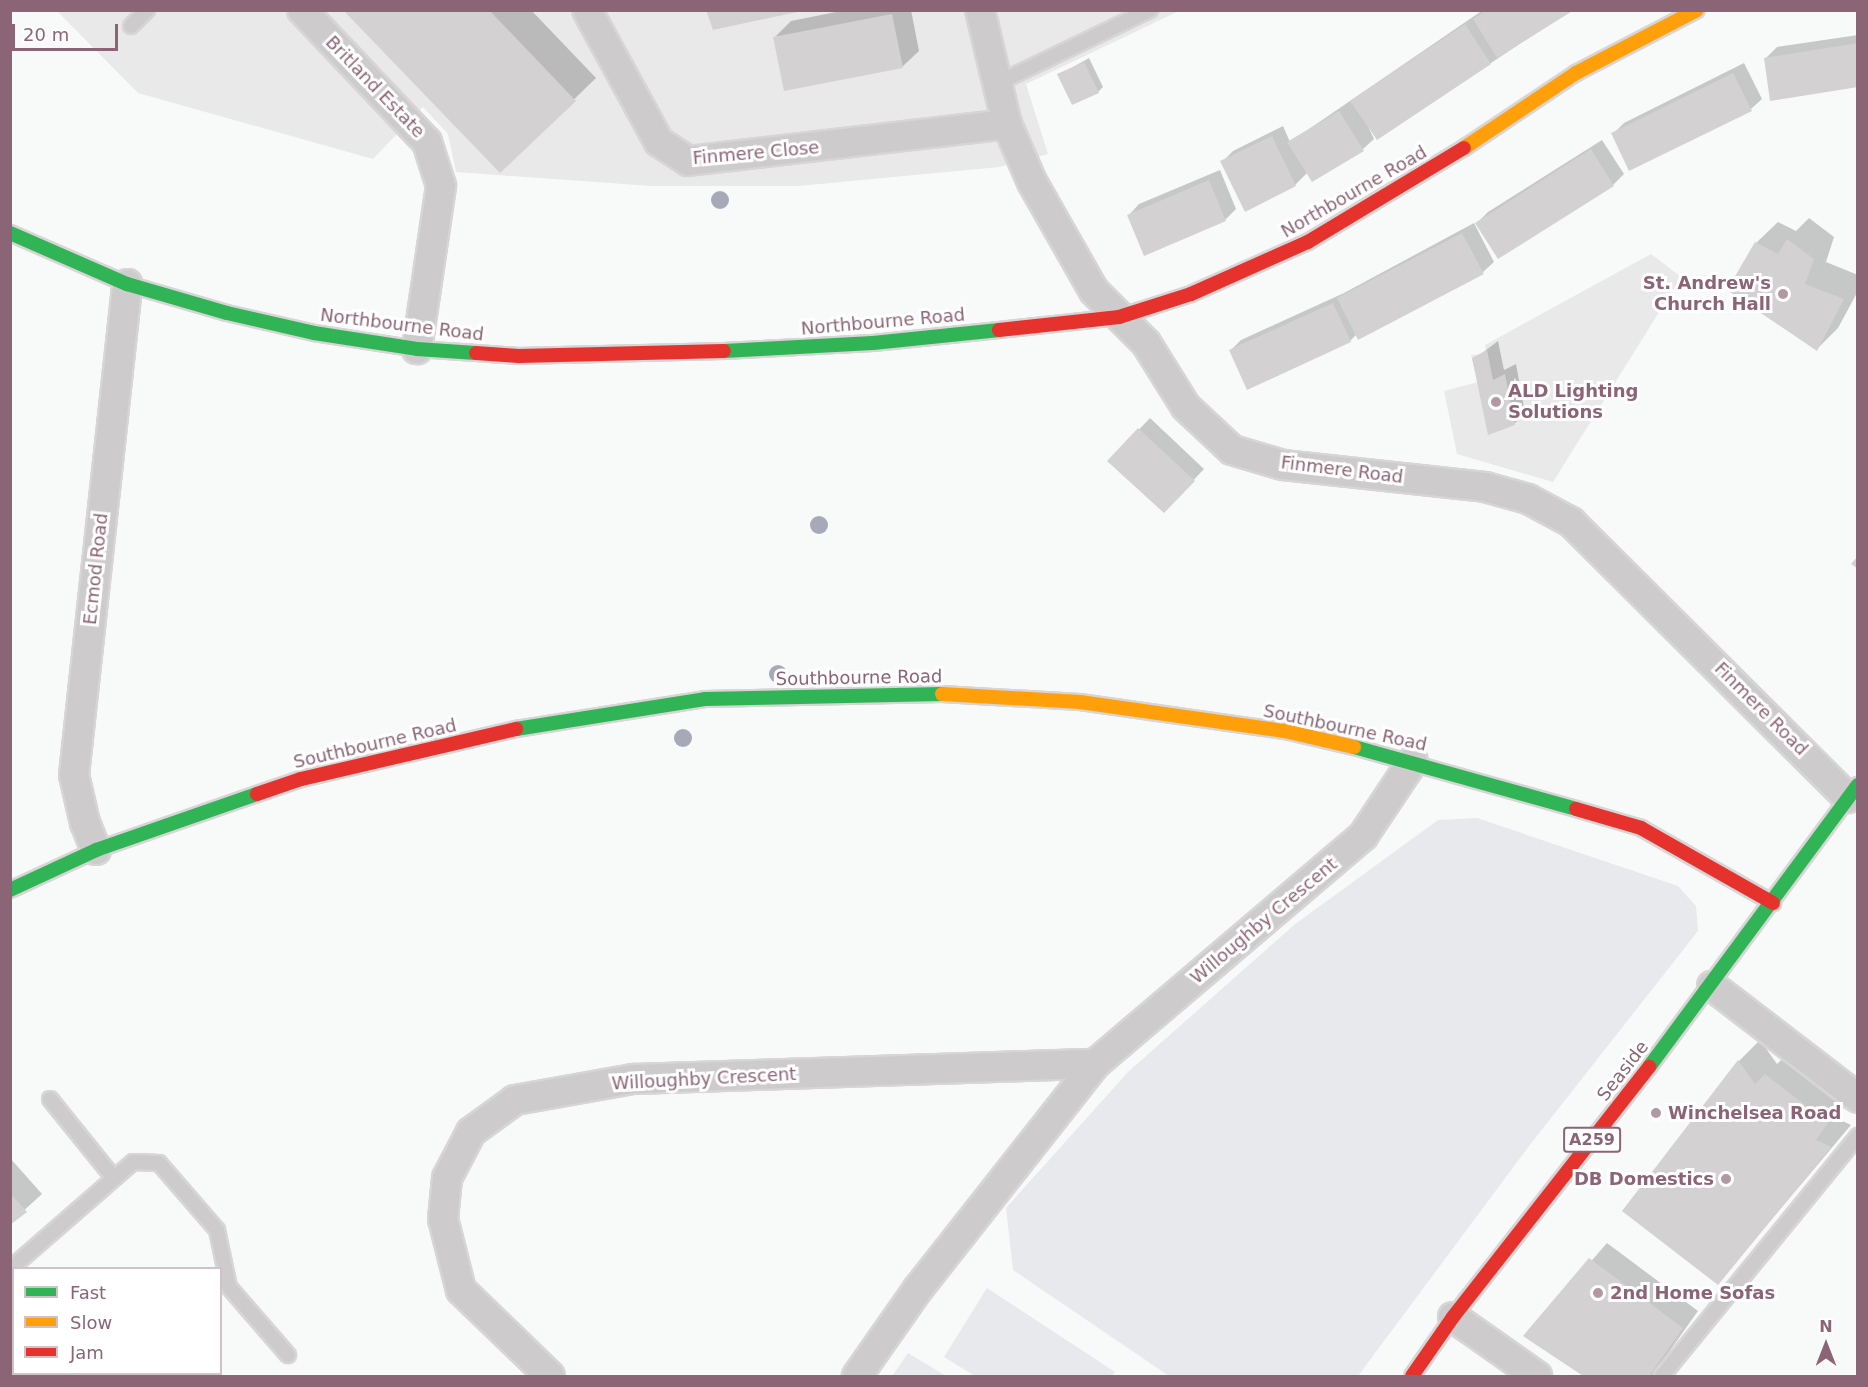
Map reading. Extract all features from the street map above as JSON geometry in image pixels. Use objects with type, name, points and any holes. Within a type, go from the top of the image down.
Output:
[{"type":"street","name":"Britland Estate","points":[[302,10],[428,142],[441,186],[417,349]]},
{"type":"street","name":"Finmere Close","points":[[587,10],[659,142],[688,161],[1007,124]]},
{"type":"street","name":"Finmere Road","points":[[980,10],[1007,124],[1032,182],[1094,291],[1146,343],[1186,407],[1232,450],[1283,465],[1485,487],[1528,499],[1571,522],[1853,791]]},
{"type":"street","name":"Northbourne Road","points":[[10,233],[127,284],[314,333],[417,349],[519,356],[673,354],[873,343],[1119,317],[1191,294],[1308,242],[1447,160],[1576,73],[1697,10]]},
{"type":"street","name":"Ecmod Road","points":[[96,850],[85,823],[74,775],[127,284]]},
{"type":"street","name":"Southbourne Road","points":[[10,890],[96,850],[301,779],[513,730],[705,699],[905,692],[1080,702],[1285,731],[1413,761],[1641,828],[1773,903]]},
{"type":"street","name":"Willoughby Crescent","points":[[857,1377],[918,1289],[1095,1064],[1363,836],[1413,761]]},
{"type":"street","name":"Seaside","points":[[1412,1377],[1453,1317],[1712,986],[1853,791]]},
{"type":"street","points":[[1712,986],[1857,1098]]},
{"type":"street","name":"Willoughby Crescent","points":[[550,1377],[461,1290],[442,1219],[447,1178],[471,1132],[514,1100],[633,1080],[1095,1064]]},
{"type":"street","points":[[1453,1317],[1537,1377]]},
{"type":"lane","points":[[131,26],[147,10]]},
{"type":"lane","points":[[998,83],[1150,10]]},
{"type":"lane","points":[[50,1098],[113,1177]]},
{"type":"lane","points":[[1662,1377],[1857,1136]]},
{"type":"lane","points":[[12,1267],[113,1177],[133,1162],[159,1163],[217,1230],[229,1287],[288,1355]]},
{"type":"shaded area","points":[[57,11],[1179,11],[1026,84],[1048,154],[999,167],[799,186],[651,186],[456,172],[448,134],[423,107],[373,159],[138,93]]},
{"type":"shaded area","points":[[1651,254],[1681,277],[1553,482],[1457,454],[1444,391],[1478,382],[1471,355],[1486,354],[1485,345]]},
{"type":"shaded area","points":[[1477,818],[1678,886],[1696,906],[1698,931],[1529,1146],[1358,1376],[1169,1376],[1013,1270],[1006,1208],[1128,1072],[1294,925],[1438,820]]},
{"type":"shaded area","points":[[987,1288],[1115,1372],[1112,1376],[975,1376],[944,1357]]},
{"type":"shaded area","points":[[908,1353],[946,1376],[892,1376]]},
{"type":"building","points":[[343,10],[489,10],[576,101],[500,173]]},
{"type":"building","points":[[706,10],[802,10],[802,11],[713,30]]},
{"type":"building","points":[[1486,10],[1574,10],[1497,58],[1473,19]]},
{"type":"building","points":[[892,14],[903,68],[784,91],[773,37]]},
{"type":"building","points":[[1465,24],[1491,64],[1377,140],[1350,101]]},
{"type":"building","points":[[1858,43],[1858,87],[1770,101],[1764,58]]},
{"type":"building","points":[[1084,62],[1099,93],[1072,105],[1057,74]]},
{"type":"building","points":[[1733,73],[1752,111],[1629,171],[1611,133]]},
{"type":"building","points":[[1339,111],[1364,151],[1312,182],[1287,142]]},
{"type":"building","points":[[1272,136],[1296,186],[1245,212],[1220,161]]},
{"type":"building","points":[[1591,149],[1614,186],[1498,259],[1475,223]]},
{"type":"building","points":[[1209,180],[1226,221],[1144,256],[1127,215]]},
{"type":"building","points":[[1462,233],[1484,274],[1358,340],[1337,298]]},
{"type":"building","name":"St. Andrew's Church Hall","points":[[1787,239],[1814,259],[1805,284],[1844,299],[1817,351],[1727,290],[1755,242],[1778,254]]},
{"type":"building","points":[[1333,303],[1351,342],[1247,390],[1229,350]]},
{"type":"building","name":"ALD Lighting Solutions","points":[[1487,350],[1493,380],[1505,374],[1515,425],[1488,435],[1472,358]]},
{"type":"building","points":[[1138,428],[1195,481],[1164,513],[1107,461]]},
{"type":"building","points":[[1858,556],[1858,569],[1851,564]]},
{"type":"building","name":"DB Domestics","points":[[1738,1060],[1755,1084],[1765,1074],[1828,1123],[1816,1140],[1831,1147],[1718,1285],[1622,1211]]},
{"type":"building","points":[[10,1193],[27,1212],[10,1225]]},
{"type":"building","name":"2nd Home Sofas","points":[[1589,1258],[1683,1328],[1649,1376],[1583,1376],[1523,1336]]},
{"type":"traffic: fast","points":[[10,233],[127,284],[227,313],[314,333],[417,349],[476,353]]},
{"type":"traffic: fast","points":[[724,351],[873,343],[999,330]]},
{"type":"traffic: fast","points":[[516,729],[705,699],[942,694]]},
{"type":"traffic: fast","points":[[1354,747],[1576,809]]},
{"type":"traffic: fast","points":[[1649,1067],[1858,785]]},
{"type":"traffic: fast","points":[[10,890],[96,850],[257,794]]},
{"type":"traffic: slow","points":[[1464,148],[1576,73],[1697,10]]},
{"type":"traffic: slow","points":[[942,694],[1080,702],[1285,731],[1354,747]]},
{"type":"traffic: jam","points":[[999,330],[1119,317],[1191,294],[1308,242],[1464,148]]},
{"type":"traffic: jam","points":[[476,353],[519,356],[724,351]]},
{"type":"traffic: jam","points":[[257,794],[301,779],[516,729]]},
{"type":"traffic: jam","points":[[1576,809],[1641,828],[1773,903]]},
{"type":"traffic: jam","points":[[1412,1376],[1453,1317],[1649,1067]]},
{"type":"place","name":"St. Andrew's Church Hall","points":[[1783,294]]},
{"type":"place","name":"ALD Lighting Solutions","points":[[1496,402]]},
{"type":"place","name":"Winchelsea Road","points":[[1656,1113]]},
{"type":"place","name":"DB Domestics","points":[[1726,1179]]},
{"type":"place","name":"2nd Home Sofas","points":[[1598,1293]]}]
